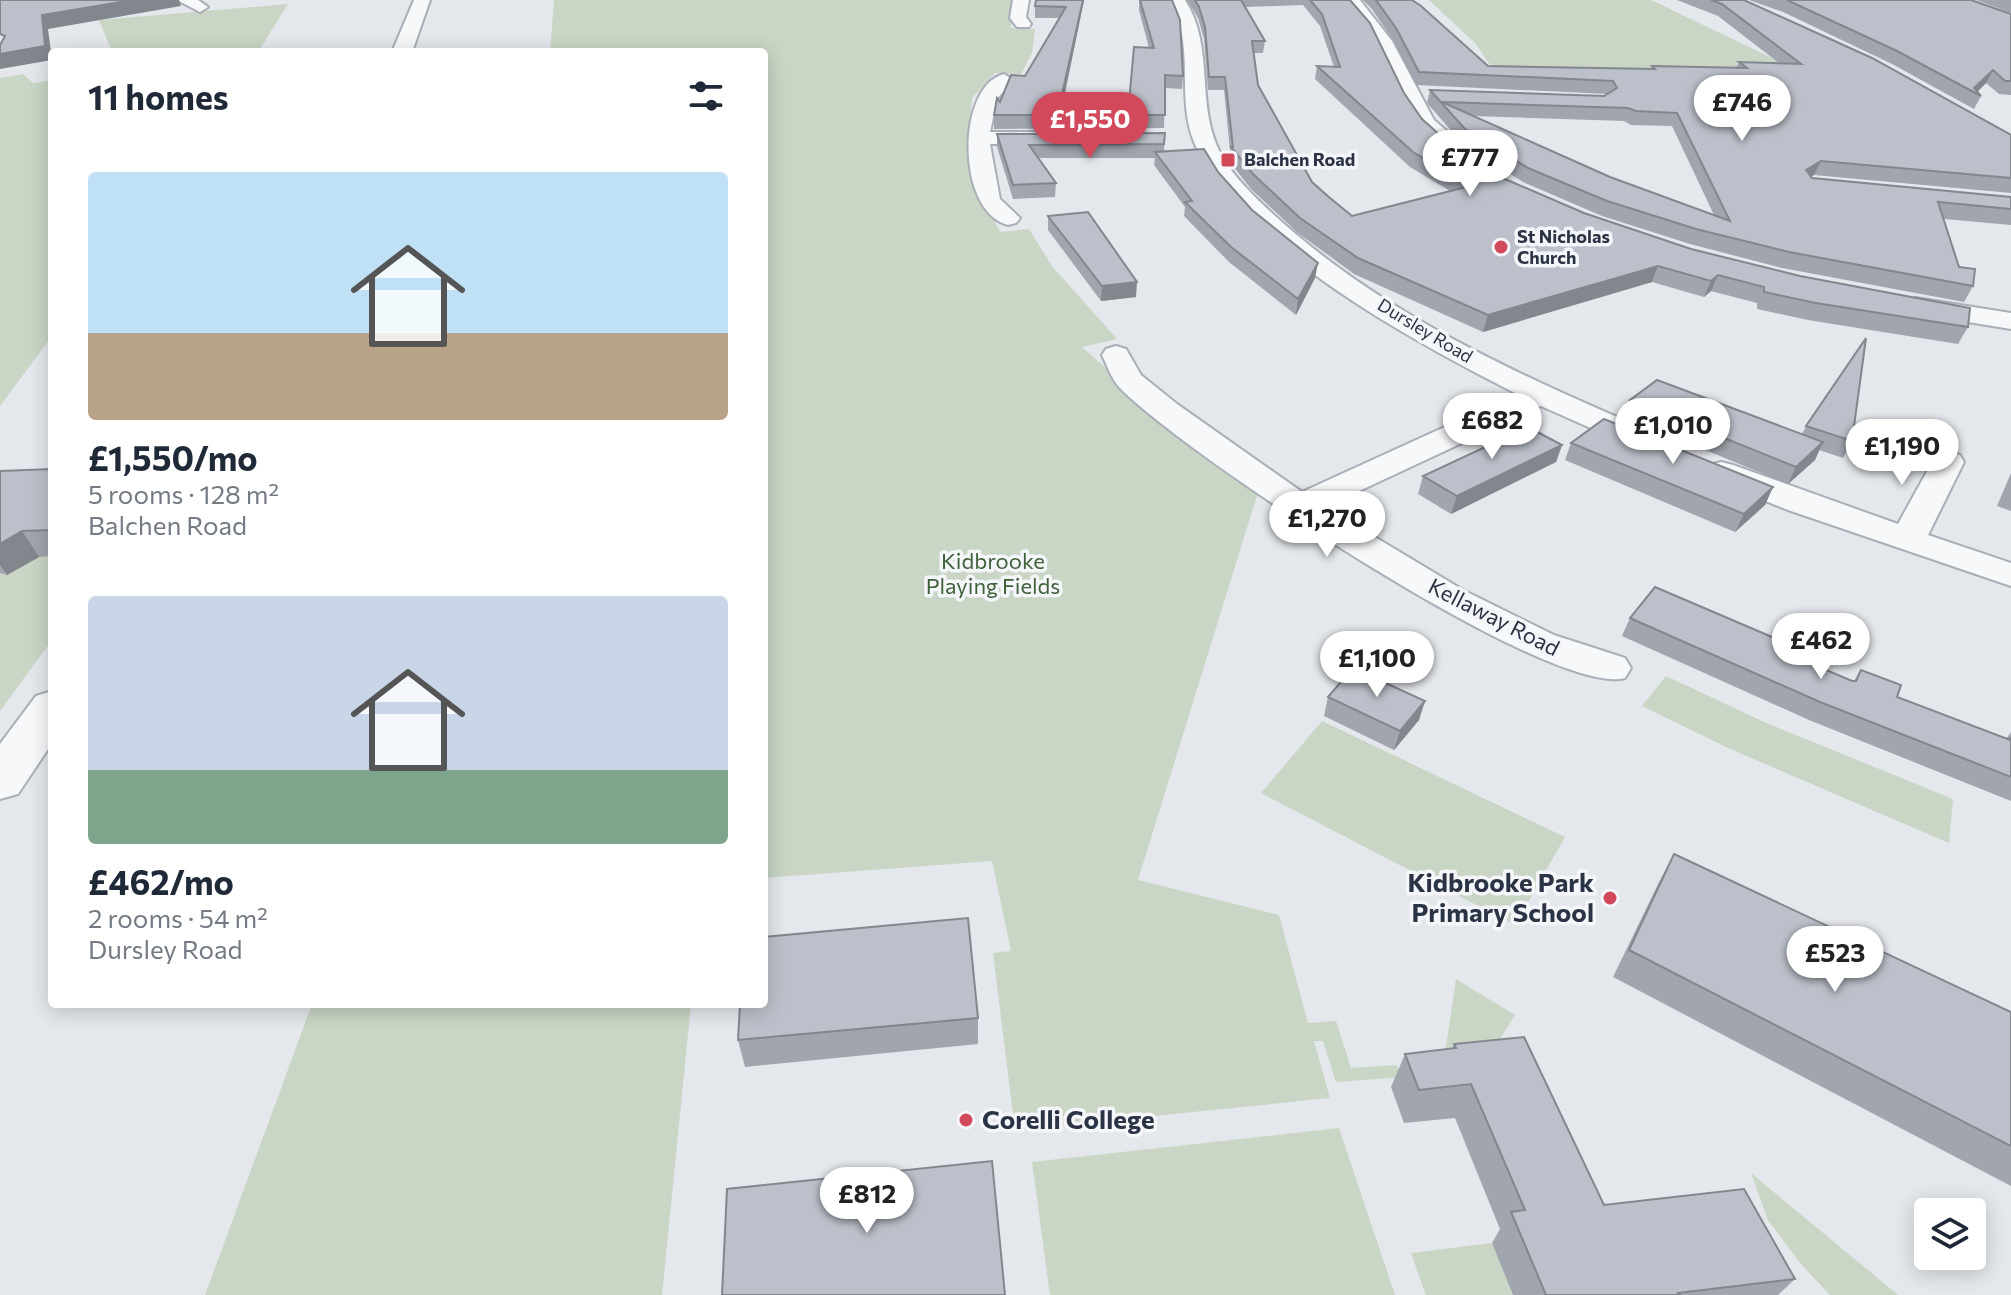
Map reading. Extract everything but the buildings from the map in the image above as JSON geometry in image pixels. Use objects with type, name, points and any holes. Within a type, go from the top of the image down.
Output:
[{"type":"street","points":[[404,48],[422,0]]},
{"type":"street","points":[[1021,0],[1018,18],[1023,24]]},
{"type":"street","name":"Dursley Road","points":[[1177,0],[1194,31],[1195,114],[1191,137],[1256,211],[1317,262],[1434,338],[1542,394],[1672,452]]},
{"type":"street","points":[[1351,0],[1379,30],[1418,94],[1422,119],[1435,135],[1486,172]]},
{"type":"street","points":[[1004,80],[992,88],[984,102],[978,119],[978,138],[985,189],[993,206],[1008,218]]},
{"type":"street","points":[[978,138],[1071,138]]},
{"type":"street","points":[[1886,301],[2011,321]]},
{"type":"street","name":"Kellaway Road","points":[[1116,355],[1129,380],[1166,411],[1299,506],[1450,598],[1540,644],[1611,668]]},
{"type":"street","points":[[1299,506],[1542,394]]},
{"type":"street","points":[[1907,540],[1948,462]]},
{"type":"street","points":[[1699,463],[2011,575]]},
{"type":"street","points":[[0,781],[48,713]]},
{"type":"green space","name":"Kidbrooke Playing Fields","points":[[554,0],[1014,0],[1011,28],[1035,29],[1032,53],[1021,74],[995,73],[972,98],[969,137],[979,190],[1000,232],[1029,229],[1052,266],[1117,339],[1082,347],[1148,405],[1259,489],[1138,880],[1279,915],[1308,1023],[1336,1021],[1351,1068],[1397,1065],[1400,1073],[1416,1076],[1336,1082],[1323,1041],[1314,1041],[1330,1098],[1015,1130],[993,953],[1011,951],[992,861],[768,878],[768,48],[550,48]]},
{"type":"green space","points":[[1429,0],[1651,0],[1795,69],[1492,68],[1476,44]]},
{"type":"green space","points":[[288,4],[260,48],[110,48],[99,20]]},
{"type":"green space","points":[[23,74],[33,83],[48,81],[48,341],[0,406],[0,78]]},
{"type":"green space","points":[[48,485],[48,645],[0,711],[0,490]]},
{"type":"green space","points":[[1666,676],[1764,722],[1953,799],[1949,843],[1728,748],[1642,706]]},
{"type":"green space","points":[[1322,721],[1565,837],[1515,925],[1261,793]]},
{"type":"green space","points":[[1456,979],[1515,1015],[1493,1050],[1443,1068]]},
{"type":"green space","points":[[311,1008],[691,1008],[662,1295],[205,1295]]},
{"type":"green space","points":[[1339,1128],[1395,1295],[1050,1295],[1032,1162]]},
{"type":"green space","points":[[1751,1173],[1898,1295],[1830,1295],[1800,1263],[1768,1220]]},
{"type":"green space","points":[[1492,1243],[1513,1295],[1426,1295],[1411,1253]]},
{"type":"place","name":"Balchen Road","points":[[1228,160]]},
{"type":"place","name":"St Nicholas Church","points":[[1501,247]]},
{"type":"place","name":"Kidbrooke Park Primary School","points":[[1610,898]]},
{"type":"place","name":"Corelli College","points":[[966,1120]]}]
